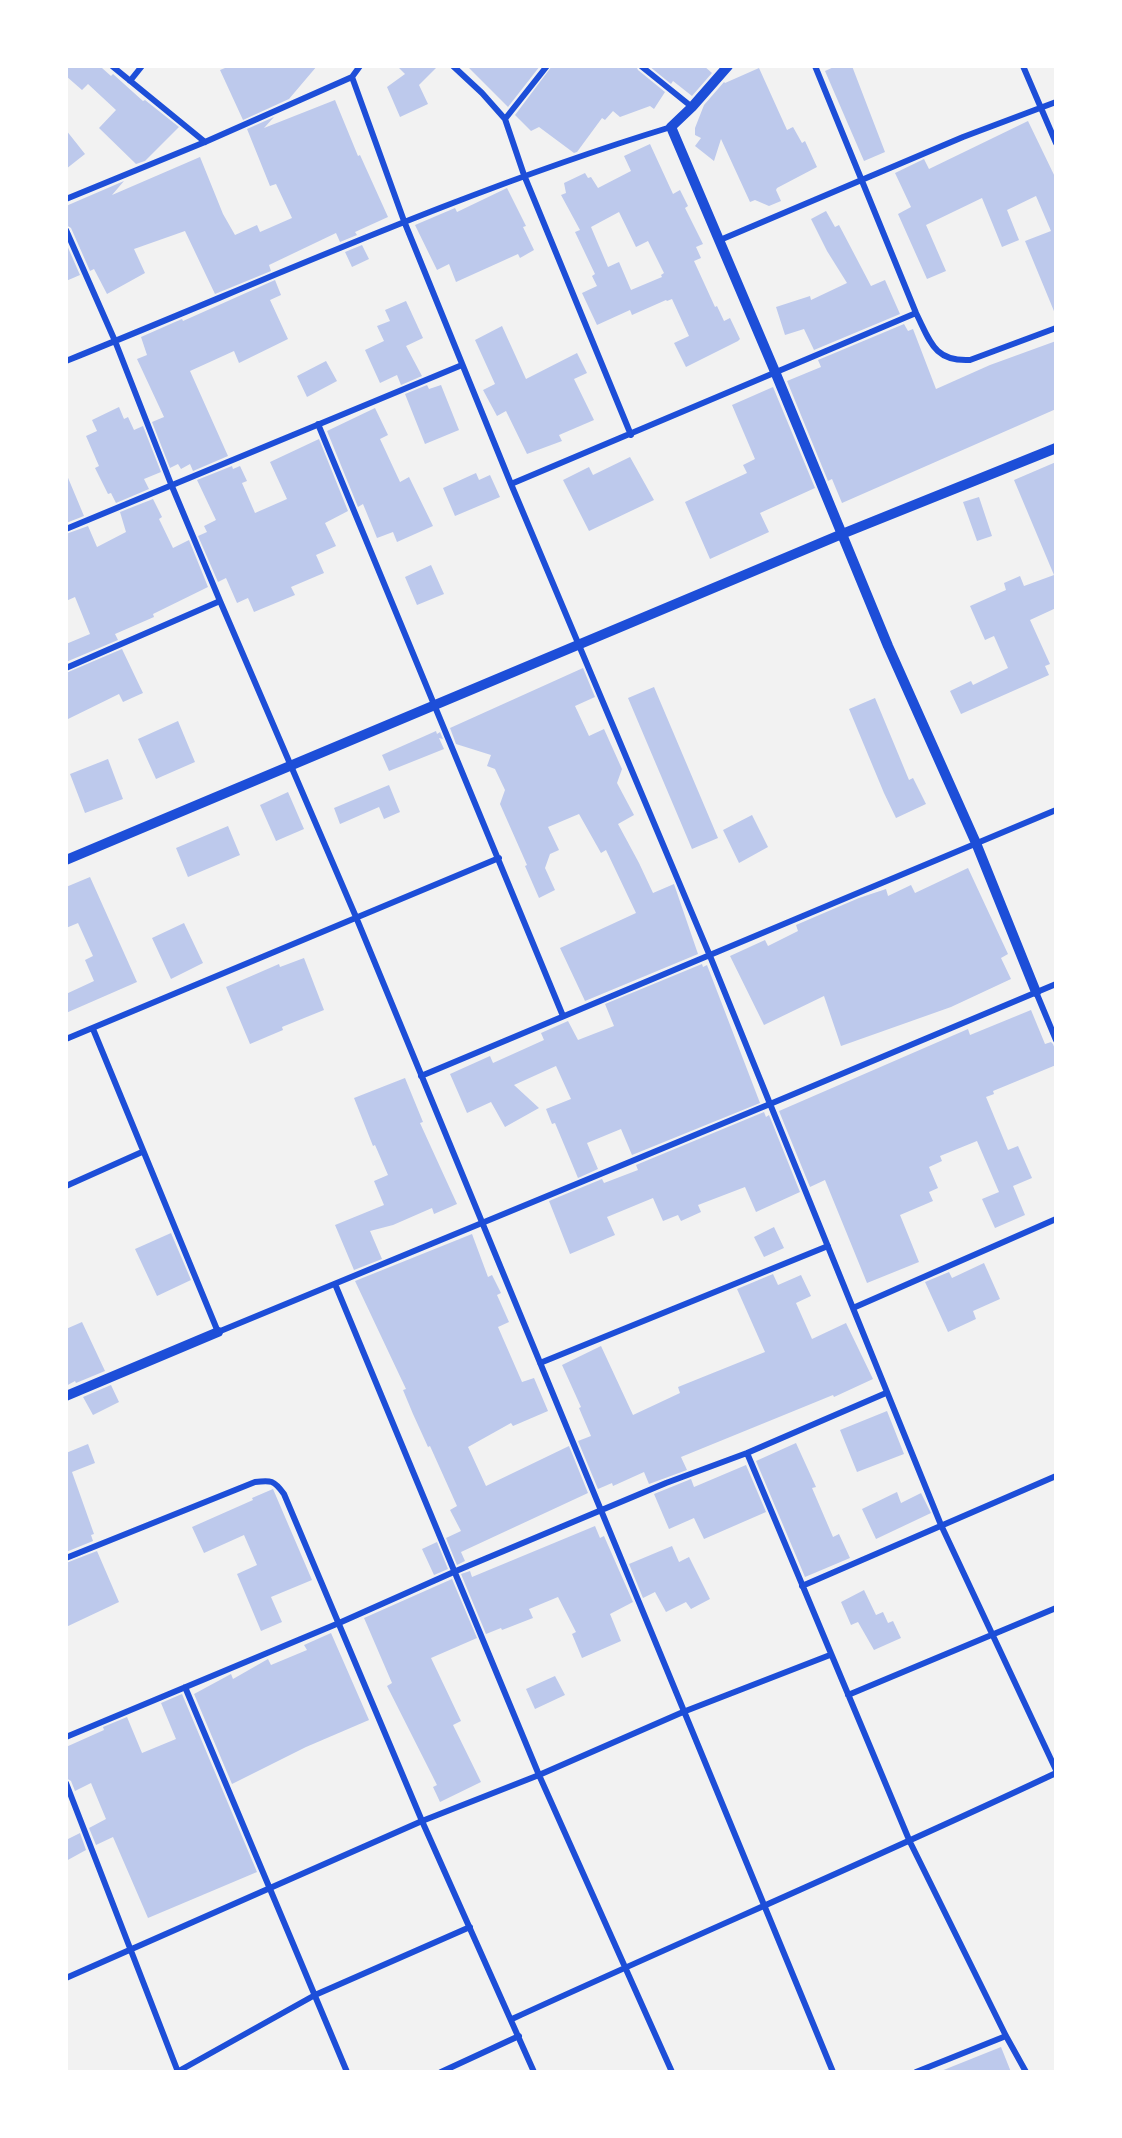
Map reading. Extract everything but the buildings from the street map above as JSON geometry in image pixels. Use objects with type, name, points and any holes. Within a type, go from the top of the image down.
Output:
[{"type":"street","points":[[112,66],[205,142]]},
{"type":"street","points":[[130,81],[142,66]]},
{"type":"street","points":[[66,199],[205,142],[352,77],[360,66]]},
{"type":"street","points":[[453,66],[505,119],[524,175],[630,435]]},
{"type":"street","points":[[505,119],[548,66]]},
{"type":"street","points":[[641,66],[692,107]]},
{"type":"street","points":[[66,361],[404,221],[524,175],[671,127],[728,66]]},
{"type":"street","points":[[816,66],[916,313],[932,344],[941,355],[955,361],[970,360],[1056,328]]},
{"type":"street","points":[[1023,66],[1056,143]]},
{"type":"street","points":[[352,77],[404,221],[462,365],[710,956],[886,1393],[941,1525],[1056,1771],[910,1842],[764,1904],[512,2019]]},
{"type":"street","points":[[720,240],[963,137],[1056,102]]},
{"type":"street","points":[[671,127],[888,646],[976,843],[1056,1040]]},
{"type":"street","points":[[66,230],[115,341],[171,484],[483,1221],[832,2072]]},
{"type":"street","points":[[511,484],[916,313]]},
{"type":"street","points":[[66,529],[462,365]]},
{"type":"street","points":[[318,424],[499,858],[562,1016]]},
{"type":"street","points":[[66,860],[842,534],[1056,448]]},
{"type":"street","points":[[66,668],[220,601]]},
{"type":"street","points":[[421,1076],[1056,810]]},
{"type":"street","points":[[66,1039],[499,858]]},
{"type":"street","points":[[66,1396],[1056,984]]},
{"type":"street","points":[[93,1029],[218,1332]]},
{"type":"street","points":[[66,1186],[142,1152]]},
{"type":"street","points":[[853,1308],[1056,1220]]},
{"type":"street","points":[[540,1363],[828,1246]]},
{"type":"street","points":[[335,1284],[539,1775],[672,2072]]},
{"type":"street","points":[[66,1737],[339,1623],[456,1571],[666,1483],[747,1453],[886,1393]]},
{"type":"street","points":[[747,1453],[910,1842],[1026,2072]]},
{"type":"street","points":[[802,1586],[1056,1476]]},
{"type":"street","points":[[66,1558],[255,1482],[269,1480],[277,1485],[284,1494],[422,1821],[534,2072]]},
{"type":"street","points":[[848,1695],[1056,1608]]},
{"type":"street","points":[[66,1978],[422,1821],[539,1775],[683,1712],[830,1655]]},
{"type":"street","points":[[185,1688],[347,2072]]},
{"type":"street","points":[[66,1783],[178,2072],[315,1995],[470,1927]]},
{"type":"street","points":[[441,2072],[519,2036]]},
{"type":"street","points":[[916,2072],[1006,2036]]}]
